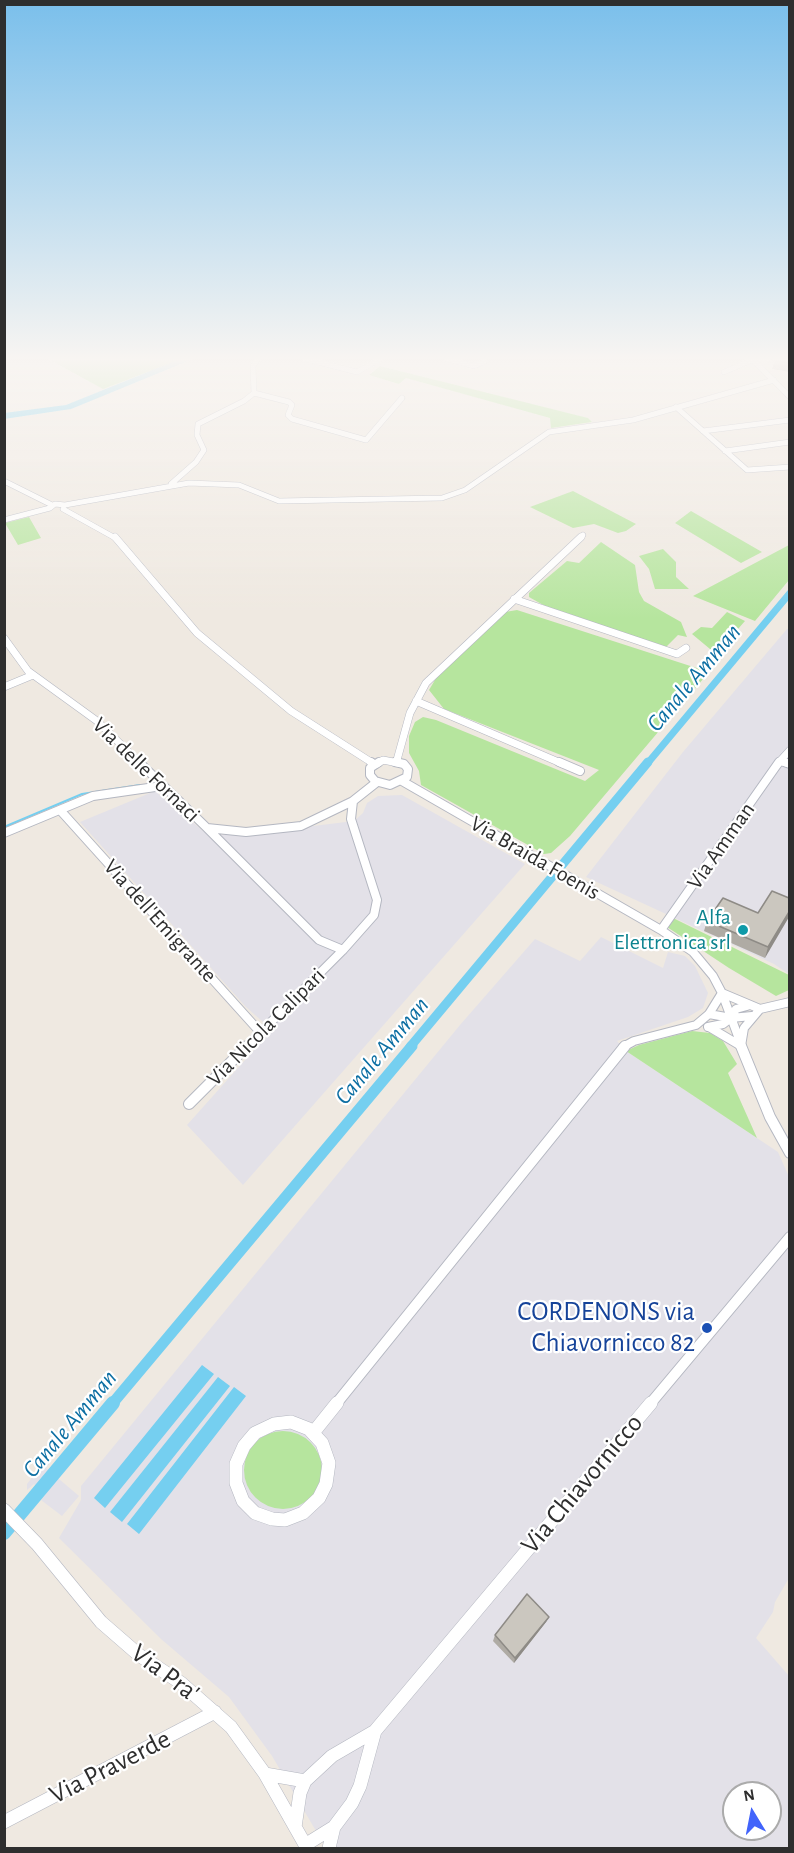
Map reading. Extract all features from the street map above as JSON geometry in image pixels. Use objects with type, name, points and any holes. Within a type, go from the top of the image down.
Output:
[{"type":"street","points":[[170,485],[196,462],[204,450],[202,445]]},
{"type":"street","points":[[4,481],[51,506],[54,511],[170,485],[239,484],[279,501],[442,498],[465,490],[529,445]]},
{"type":"street","points":[[719,445],[747,470],[789,467]]},
{"type":"street","points":[[725,451],[764,445]]},
{"type":"street","points":[[4,520],[51,506]]},
{"type":"street","points":[[64,507],[115,537],[197,633],[291,711],[374,764]]},
{"type":"street","points":[[397,760],[410,712],[426,682],[583,535]]},
{"type":"street","points":[[513,599],[676,654],[686,648]]},
{"type":"street","name":"Via delle Fornaci","points":[[4,638],[13,653],[33,675],[97,721],[207,828],[246,832],[301,826],[353,801],[377,782]]},
{"type":"street","points":[[4,687],[33,675]]},
{"type":"street","points":[[416,701],[580,771]]},
{"type":"street","name":"Via Amman","points":[[661,930],[789,750]]},
{"type":"street","points":[[383,760],[397,760],[408,769],[408,775],[402,781],[390,784],[377,782],[369,772],[374,764],[383,760]]},
{"type":"street","points":[[780,761],[789,765]]},
{"type":"street","name":"Via Braida Foenis","points":[[402,781],[661,930],[701,960],[722,993],[731,1018]]},
{"type":"street","points":[[4,833],[93,796],[162,786]]},
{"type":"street","name":"Via Nicola Calipari","points":[[189,1104],[343,950],[374,915],[377,900],[351,819],[353,801]]},
{"type":"street","name":"Via dell'Emigrante","points":[[60,810],[260,1032]]},
{"type":"street","name":"Via Nicola Calipari","points":[[207,828],[319,940],[343,950]]},
{"type":"street","points":[[696,1025],[709,1014],[722,993],[747,1006],[760,1009],[789,1002]]},
{"type":"street","points":[[709,1027],[731,1018],[736,1009],[747,1006]]},
{"type":"street","points":[[741,1046],[744,1028],[760,1009]]},
{"type":"street","points":[[709,1014],[731,1018],[752,1016]]},
{"type":"street","points":[[731,1018],[770,1117],[789,1152]]},
{"type":"street","points":[[313,1432],[624,1046],[634,1041],[696,1025],[709,1027],[741,1046]]},
{"type":"street","name":"Via Chiavornicco","points":[[375,1731],[789,1238]]},
{"type":"street","points":[[291,1422],[313,1432],[322,1443],[329,1463],[326,1484],[319,1498],[303,1513],[285,1520],[272,1520],[255,1513],[240,1497],[236,1483],[236,1464],[244,1446],[255,1433],[274,1424],[291,1422]]},
{"type":"street","name":"Via Pra'","points":[[4,1510],[25,1531],[100,1622],[139,1655],[181,1683],[231,1727],[265,1774],[306,1847]]},
{"type":"street","name":"Via Praverde","points":[[4,1822],[215,1712]]},
{"type":"street","points":[[295,1827],[304,1781],[332,1756],[375,1731]]},
{"type":"street","points":[[306,1847],[334,1827],[357,1796],[375,1731]]},
{"type":"street","points":[[265,1774],[304,1781]]},
{"type":"street","points":[[329,1848],[334,1827]]},
{"type":"shaded area","points":[[789,629],[789,974],[774,964],[586,877],[683,752]]},
{"type":"shaded area","points":[[155,791],[208,835],[248,834],[354,821],[363,813],[367,803],[378,796],[402,795],[525,864],[243,1185],[187,1125],[272,1030],[246,1007],[80,822]]},
{"type":"shaded area","points":[[601,937],[663,968],[668,952],[685,956],[695,966],[708,993],[703,1008],[688,1017],[617,1041],[626,1051],[778,1152],[789,1177],[789,1578],[775,1602],[773,1612],[756,1638],[789,1676],[789,1848],[326,1848],[272,1756],[229,1697],[161,1639],[59,1538],[81,1500],[81,1486],[460,1025],[535,939],[580,961]]},
{"type":"shaded area","points":[[39,1461],[43,1464],[51,1462],[46,1468],[79,1496],[62,1516],[41,1500],[45,1495],[34,1484],[27,1490],[27,1484],[40,1467],[36,1464]]},
{"type":"green space","points":[[573,491],[636,524],[618,533],[594,524],[573,528],[530,507]]},
{"type":"green space","points":[[691,511],[762,552],[741,563],[675,523]]},
{"type":"green space","points":[[29,517],[41,538],[18,545],[5,523]]},
{"type":"green space","points":[[601,542],[635,565],[639,592],[644,601],[681,622],[687,637],[678,635],[666,647],[545,606],[529,597],[529,593],[567,561],[579,563]]},
{"type":"green space","points":[[789,545],[789,580],[755,621],[693,596]]},
{"type":"green space","points":[[663,549],[676,562],[676,577],[689,589],[655,589],[649,569],[639,556]]},
{"type":"green space","points":[[517,610],[709,672],[570,836],[551,853],[544,854],[421,785],[419,771],[409,753],[409,736],[415,722],[423,717],[436,720],[585,781],[599,770],[444,709],[429,690],[444,665],[505,612]]},
{"type":"green space","points":[[727,612],[745,621],[716,654],[692,634],[701,627],[712,628]]},
{"type":"green space","points":[[673,918],[789,975],[789,990],[776,996],[729,968],[667,927]]},
{"type":"green space","points":[[692,1031],[710,1033],[723,1041],[737,1064],[728,1073],[757,1138],[626,1051],[639,1045]]},
{"type":"green space","points":[[275,1431],[291,1431],[305,1437],[316,1448],[322,1462],[322,1478],[316,1492],[305,1503],[291,1509],[275,1509],[261,1503],[250,1492],[244,1478],[244,1462],[250,1448],[261,1437]]},
{"type":"water","points":[[202,1365],[214,1374],[105,1508],[94,1498]]},
{"type":"water","points":[[218,1377],[230,1386],[122,1522],[110,1512]]},
{"type":"water","points":[[234,1387],[246,1396],[139,1534],[127,1524]]},
{"type":"building","name":"Alfa Elettronica srl","points":[[772,891],[789,898],[789,912],[768,947],[707,921],[723,898],[758,913]]},
{"type":"building","points":[[527,1594],[549,1617],[515,1658],[495,1635]]},
{"type":"waterway","name":"Canale Amman","points":[[647,764],[790,593]]},
{"type":"waterway","name":"Canale Amman","points":[[410,1047],[648,762]]},
{"type":"waterway","points":[[4,827],[82,794],[140,785]]},
{"type":"waterway","name":"Canale Amman","points":[[112,1404],[412,1046]]},
{"type":"waterway","name":"Canale Amman","points":[[4,1533],[113,1403]]},
{"type":"place","name":"Alfa Elettronica srl","points":[[743,930]]},
{"type":"place","name":"CORDENONS via Chiavornicco 82","points":[[707,1328]]}]
